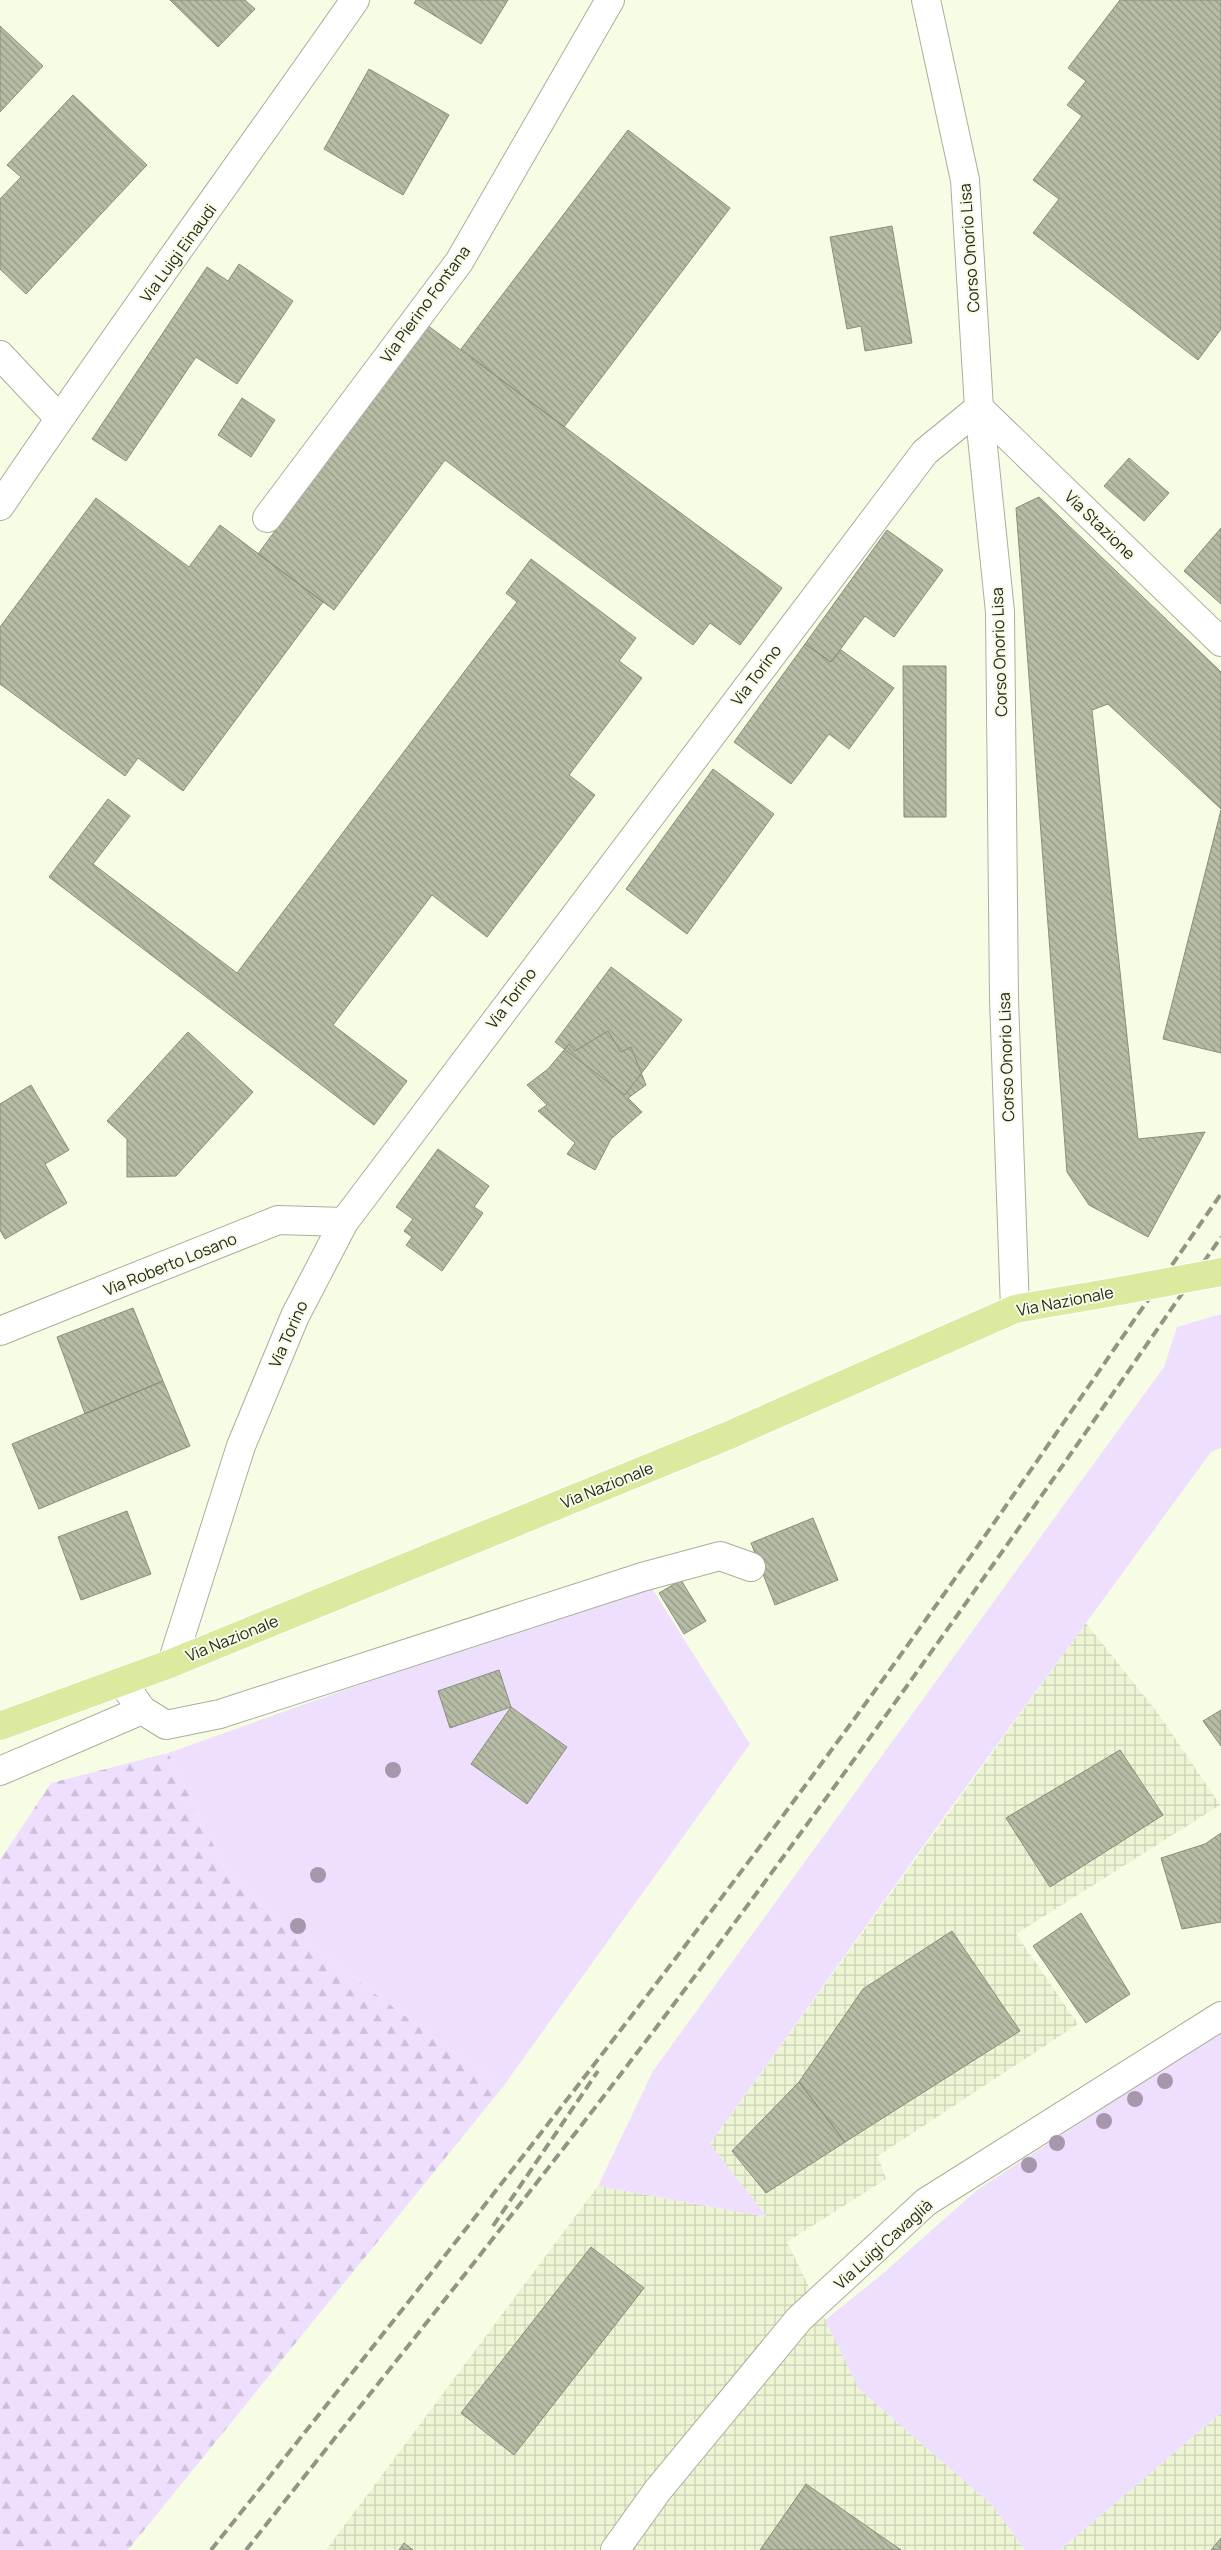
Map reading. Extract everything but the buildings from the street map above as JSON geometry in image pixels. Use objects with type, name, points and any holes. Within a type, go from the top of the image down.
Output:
[{"type":"main road","name":"Via Nazionale","points":[[0,1726],[172,1663],[727,1436],[1015,1309],[1221,1272]]},
{"type":"street","name":"Via Luigi Einaudi","points":[[0,506],[59,418],[228,183],[355,0]]},
{"type":"street","name":"Via Pierino Fontana","points":[[267,518],[458,262],[610,0]]},
{"type":"street","name":"Corso Onorio Lisa","points":[[926,0],[966,180],[979,408],[1000,612],[1004,999],[1015,1309]]},
{"type":"street","points":[[0,355],[59,418]]},
{"type":"street","name":"Via Stazione","points":[[979,408],[1221,642]]},
{"type":"street","name":"Via Torino","points":[[172,1663],[241,1446],[295,1316],[344,1222],[925,452],[979,408]]},
{"type":"street","name":"Via Roberto Losano","points":[[0,1331],[278,1220],[344,1222]]},
{"type":"street","points":[[122,1682],[142,1710],[166,1725],[220,1714],[642,1577],[720,1556],[751,1567]]},
{"type":"street","points":[[0,1771],[142,1710]]},
{"type":"street","name":"Via Luigi Cavaglià","points":[[615,2550],[658,2490],[799,2319],[926,2202],[1221,2016]]},
{"type":"shaded area","points":[[1086,1623],[1160,1716],[1220,1805],[1016,1934],[1078,2024],[878,2156],[886,2179],[787,2242],[859,2389],[993,2506],[1025,2550],[326,2550],[598,2186],[767,2217],[710,2144]]},
{"type":"shaded area","points":[[1221,2413],[1221,2550],[1060,2550],[1202,2429]]},
{"type":"green space","points":[[1221,1314],[1221,1448],[1211,1452],[947,1813],[710,2144],[767,2217],[598,2186],[653,2071],[1164,1367],[1177,1327]]},
{"type":"green space","points":[[648,1582],[750,1744],[502,2088],[296,1935],[229,1876],[168,1753]]},
{"type":"green space","points":[[168,1753],[229,1876],[296,1935],[502,2088],[128,2550],[0,2550],[0,1860],[51,1783]]},
{"type":"green space","points":[[1221,2031],[1221,2413],[1060,2550],[1025,2550],[993,2506],[859,2389],[825,2320],[880,2276],[977,2190]]},
{"type":"railway","points":[[211,2550],[530,2147],[687,1943],[841,1737],[938,1603],[1221,1194]]},
{"type":"railway","points":[[246,2550],[571,2139],[747,1906],[953,1621],[1221,1237]]},
{"type":"railway","points":[[493,2226],[598,2071]]}]
